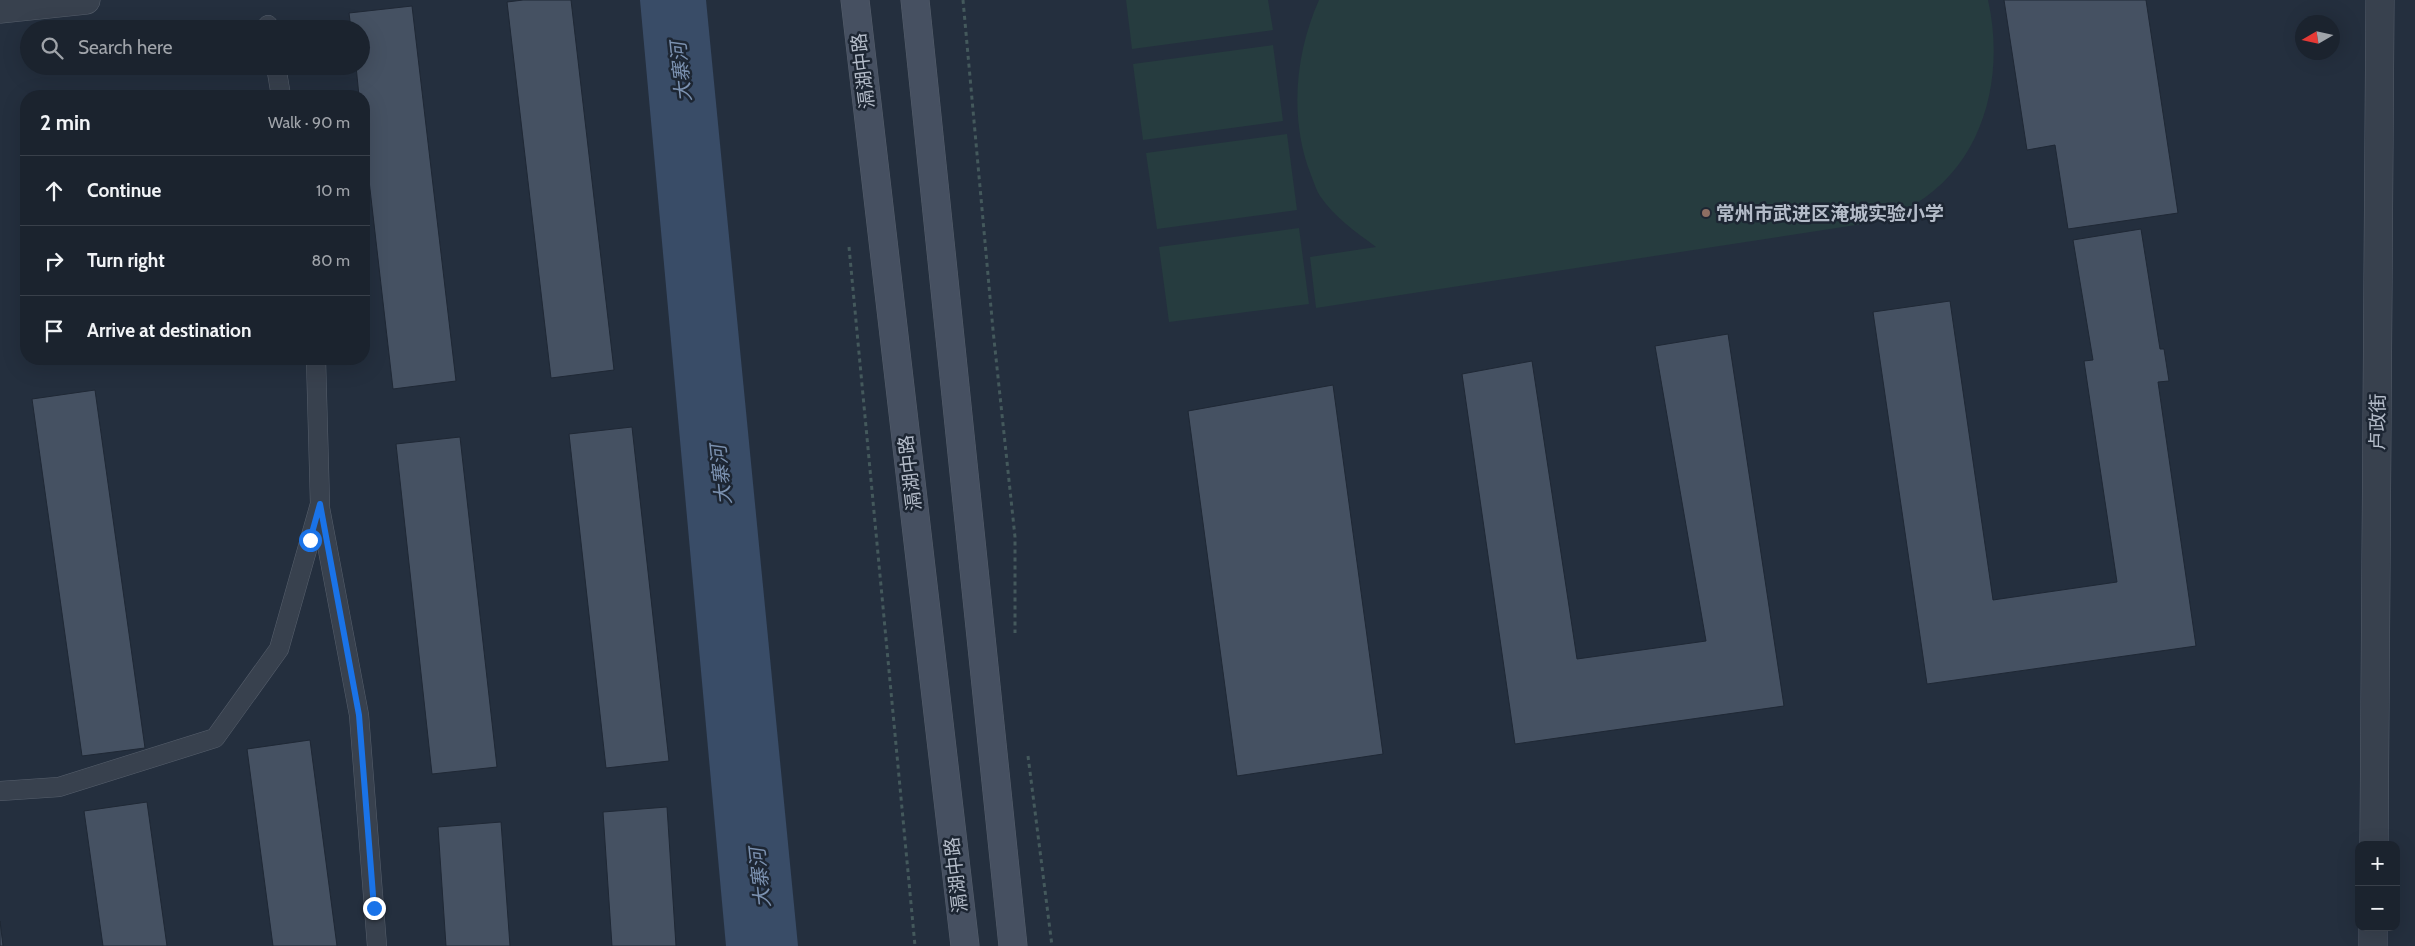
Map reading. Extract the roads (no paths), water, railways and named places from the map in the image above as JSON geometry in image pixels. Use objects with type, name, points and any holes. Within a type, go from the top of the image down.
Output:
[{"type":"main road","name":"滆湖中路","points":[[855,0],[964,946]]},
{"type":"main road","points":[[915,0],[1013,946]]},
{"type":"street","points":[[0,9],[86,0]]},
{"type":"street","name":"卢政街","points":[[2374,841],[2380,0]]},
{"type":"street","points":[[2373,931],[2373,946]]},
{"type":"lane","points":[[278,75],[281,90]]},
{"type":"lane","points":[[316,365],[320,504],[359,715],[378,946]]},
{"type":"lane","points":[[0,791],[60,787],[215,738],[280,649],[320,504]]},
{"type":"water","name":"大寨河","points":[[640,0],[706,0],[798,946],[726,946]]},
{"type":"place","name":"常州市武进区淹城实验小学","points":[[1706,213]]}]
